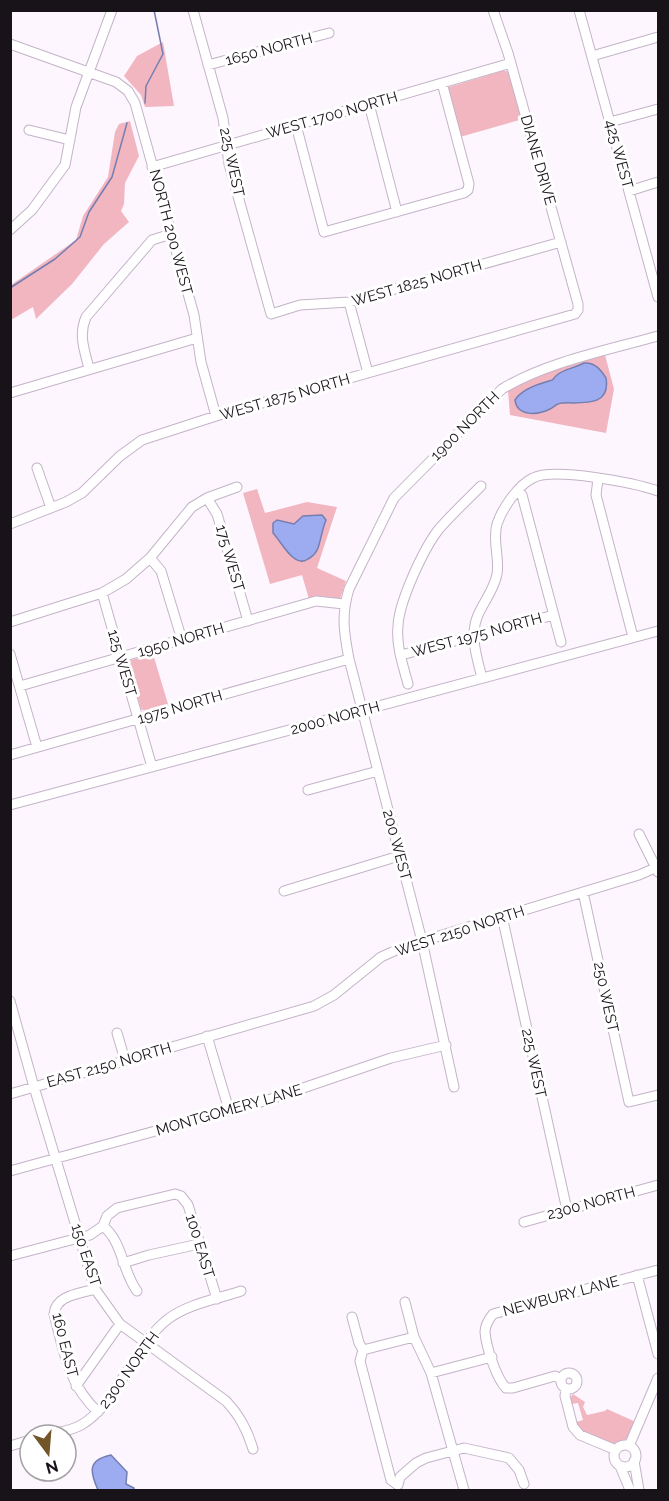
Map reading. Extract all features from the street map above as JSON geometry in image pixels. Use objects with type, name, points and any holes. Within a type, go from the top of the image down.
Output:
[{"type":"street","points":[[10,230],[32,210],[65,165],[76,107],[112,10]]},
{"type":"street","name":"225 WEST","points":[[193,10],[223,118],[229,164],[271,314]]},
{"type":"street","name":"DIANE DRIVE","points":[[493,10],[511,63],[578,310]]},
{"type":"street","name":"425 WEST","points":[[579,10],[658,297]]},
{"type":"street","name":"1650 NORTH","points":[[208,65],[329,33]]},
{"type":"street","points":[[592,56],[658,37]]},
{"type":"street","name":"NORTH 200 WEST","points":[[10,44],[116,82],[128,91],[135,104],[194,315],[201,362],[216,416]]},
{"type":"street","name":"WEST 1700 NORTH","points":[[152,166],[511,63]]},
{"type":"street","points":[[296,125],[324,232],[464,193],[468,190],[469,184],[442,83]]},
{"type":"street","points":[[369,104],[397,212]]},
{"type":"street","points":[[610,122],[658,109]]},
{"type":"street","points":[[29,130],[70,140]]},
{"type":"street","points":[[629,191],[658,182]]},
{"type":"street","points":[[89,369],[81,339],[81,328],[86,317],[152,240],[171,234]]},
{"type":"street","name":"WEST 1825 NORTH","points":[[271,314],[300,304],[349,302],[561,242]]},
{"type":"street","points":[[648,259],[658,256]]},
{"type":"street","points":[[349,302],[368,373]]},
{"type":"street","name":"WEST 1875 NORTH","points":[[10,524],[82,493],[120,456],[136,444],[216,416],[574,314],[578,310]]},
{"type":"street","name":"1900 NORTH","points":[[344,604],[349,589],[394,498],[502,389],[522,377],[544,369],[658,336]]},
{"type":"street","points":[[10,393],[197,338]]},
{"type":"street","points":[[37,468],[51,508]]},
{"type":"street","points":[[482,678],[475,649],[474,636],[477,617],[496,580],[498,570],[496,527],[501,513],[518,491],[532,478],[543,475],[579,475],[658,491]]},
{"type":"street","points":[[598,479],[596,495],[633,637]]},
{"type":"street","points":[[408,684],[401,655],[398,624],[411,583],[438,530],[480,486]]},
{"type":"street","points":[[10,622],[102,593],[126,579],[150,558],[192,507],[207,498],[237,487]]},
{"type":"street","points":[[518,491],[522,495],[561,642]]},
{"type":"street","name":"175 WEST","points":[[207,498],[217,514],[248,621]]},
{"type":"street","points":[[150,558],[161,571],[182,640]]},
{"type":"street","name":"125 WEST","points":[[102,593],[152,767]]},
{"type":"street","name":"1950 NORTH","points":[[20,686],[316,601],[344,604]]},
{"type":"street","name":"200 WEST","points":[[344,604],[343,628],[349,659],[422,941],[454,1087]]},
{"type":"street","name":"WEST 1975 NORTH","points":[[401,655],[554,615]]},
{"type":"street","name":"2000 NORTH","points":[[10,805],[658,631]]},
{"type":"street","points":[[10,654],[37,747]]},
{"type":"street","name":"1975 NORTH","points":[[10,754],[349,659]]},
{"type":"street","points":[[308,790],[378,771]]},
{"type":"street","points":[[639,834],[657,870]]},
{"type":"street","points":[[284,891],[399,856]]},
{"type":"street","name":"WEST 2150 NORTH","points":[[207,1036],[314,1006],[334,995],[381,957],[422,941],[657,870]]},
{"type":"street","name":"250 WEST","points":[[583,892],[629,1102],[658,1095]]},
{"type":"street","name":"225 WEST","points":[[502,916],[567,1210]]},
{"type":"street","name":"150 EAST","points":[[10,1001],[95,1289],[120,1324],[226,1401],[238,1414],[247,1430],[253,1449]]},
{"type":"street","points":[[117,1033],[125,1060]]},
{"type":"street","points":[[207,1036],[229,1110]]},
{"type":"street","name":"EAST 2150 NORTH","points":[[10,1094],[207,1036]]},
{"type":"street","name":"MONTGOMERY LANE","points":[[10,1171],[298,1091],[391,1058],[446,1045]]},
{"type":"street","name":"2300 NORTH","points":[[524,1222],[658,1185]]},
{"type":"street","name":"100 EAST","points":[[103,1226],[107,1216],[117,1208],[169,1194],[181,1196],[188,1205],[217,1299]]},
{"type":"street","points":[[10,1256],[80,1238],[97,1232],[103,1226],[115,1238],[131,1283],[137,1291]]},
{"type":"street","points":[[123,1263],[200,1244]]},
{"type":"street","name":"NEWBURY LANE","points":[[492,1357],[485,1331],[493,1314],[658,1270]]},
{"type":"street","points":[[637,1275],[658,1354]]},
{"type":"street","name":"160 EAST","points":[[95,1289],[62,1299],[55,1306],[54,1314],[70,1375],[76,1386],[98,1412]]},
{"type":"street","name":"2300 NORTH","points":[[78,1427],[98,1412],[145,1344],[169,1318],[189,1308],[241,1292]]},
{"type":"street","points":[[405,1302],[414,1337],[431,1373],[465,1491]]},
{"type":"street","points":[[352,1317],[363,1350],[360,1361],[391,1480],[398,1485],[400,1477],[416,1463],[464,1448],[508,1458],[519,1470],[524,1484]]},
{"type":"street","points":[[76,1386],[120,1324]]},
{"type":"street","points":[[363,1350],[414,1337]]},
{"type":"street","points":[[431,1373],[492,1357],[500,1381],[506,1388],[555,1376],[561,1379]]},
{"type":"street","points":[[568,1372],[577,1377],[576,1386],[566,1389],[561,1379],[568,1372]]},
{"type":"street","points":[[629,1446],[658,1378]]},
{"type":"street","points":[[566,1389],[565,1396],[573,1427],[579,1435],[616,1450]]},
{"type":"street","points":[[630,1491],[614,1457],[616,1450],[621,1446],[629,1446],[634,1450],[639,1491]]},
{"type":"street","points":[[620,1466],[628,1466],[634,1461]]},
{"type":"shaded area","points":[[163,42],[174,106],[145,107],[141,95],[124,76],[137,56]]},
{"type":"shaded area","points":[[507,71],[510,75],[523,119],[460,137],[448,94],[449,87]]},
{"type":"shaded area","points":[[130,121],[139,156],[125,183],[124,204],[121,211],[129,222],[104,244],[72,284],[36,319],[33,307],[11,320],[11,285],[76,240],[83,216],[108,177],[115,132],[119,124]]},
{"type":"shaded area","points":[[605,355],[614,389],[606,433],[510,415],[508,391],[525,379]]},
{"type":"shaded area","points":[[257,489],[265,513],[307,502],[337,507],[317,568],[346,581],[340,599],[320,596],[309,599],[302,575],[270,584],[243,493]]},
{"type":"shaded area","points":[[153,654],[168,704],[145,711],[141,709],[128,663],[131,660]]},
{"type":"shaded area","points":[[573,1394],[585,1402],[583,1407],[587,1415],[607,1409],[636,1422],[629,1436],[622,1442],[611,1444],[583,1431],[576,1422],[583,1420],[578,1403],[571,1404],[570,1398]]},
{"type":"water","points":[[584,363],[600,369],[606,378],[604,394],[599,399],[586,403],[560,403],[545,411],[534,413],[524,412],[517,406],[515,400],[525,390],[552,380],[560,373]]},
{"type":"water","points":[[322,515],[326,520],[318,548],[312,556],[303,561],[288,553],[273,533],[273,523],[277,520],[294,524],[303,516]]},
{"type":"water","points":[[111,1455],[127,1472],[126,1484],[134,1490],[98,1490],[92,1468],[98,1460]]},
{"type":"waterway","points":[[145,103],[146,86],[163,54],[154,10]]},
{"type":"waterway","points":[[10,288],[55,259],[80,237],[89,212],[112,177],[127,123]]}]
